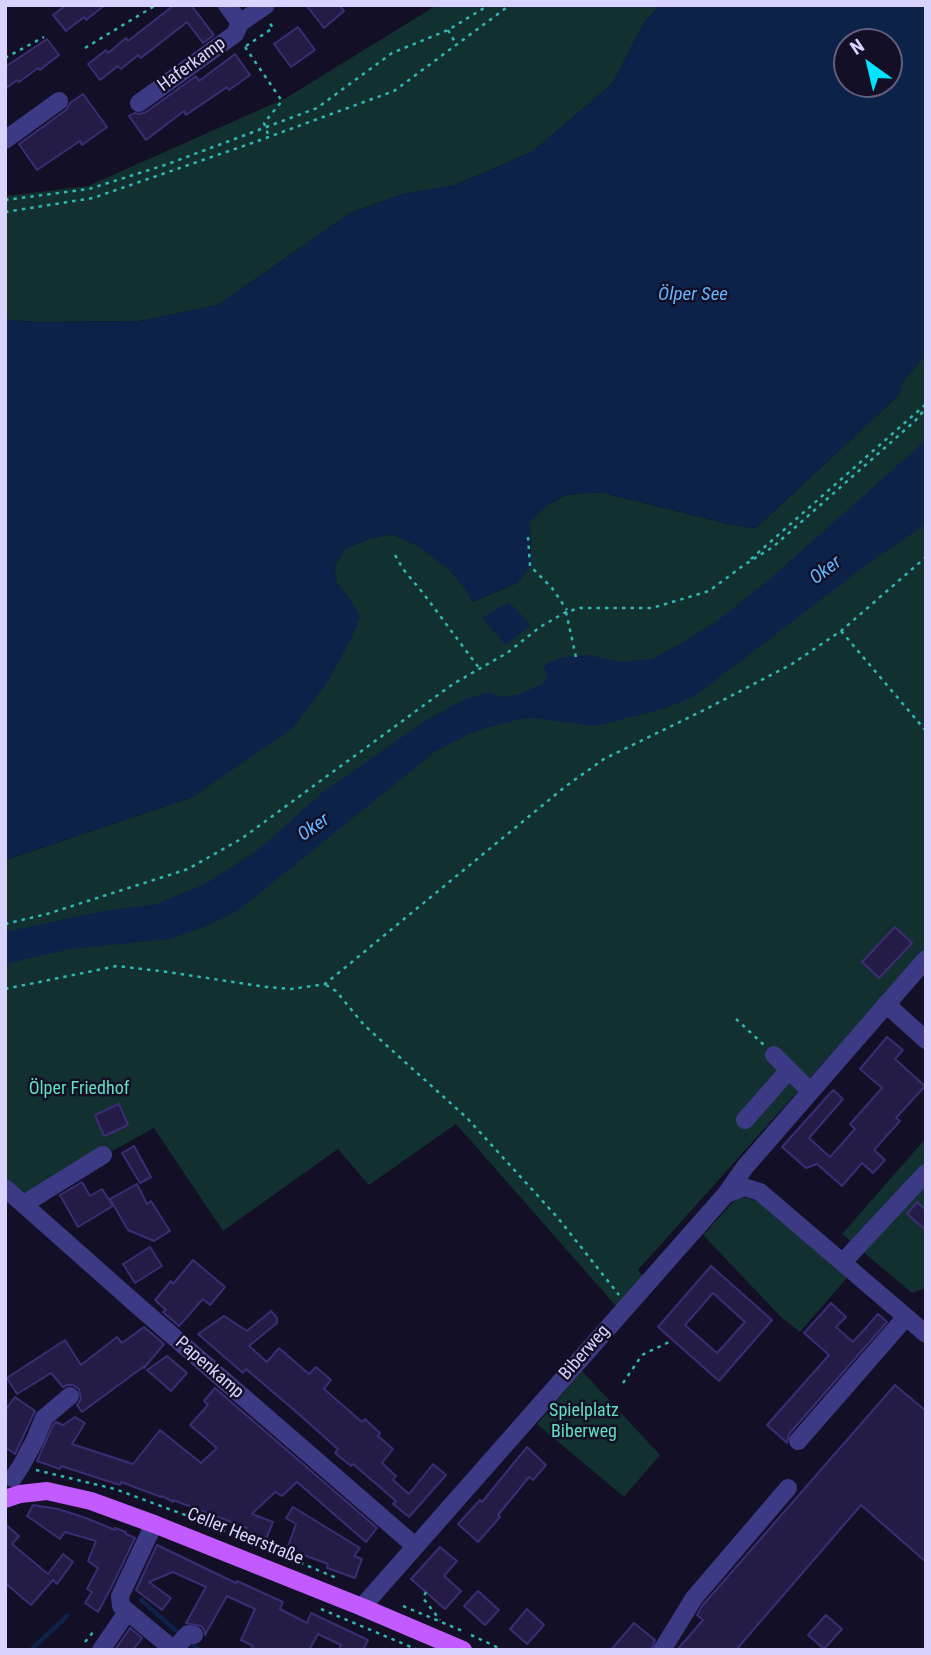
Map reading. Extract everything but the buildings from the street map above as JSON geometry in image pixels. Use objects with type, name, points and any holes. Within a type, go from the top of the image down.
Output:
[{"type":"main road","name":"Celler Heerstraße","points":[[11,1485],[91,1501],[362,1607],[463,1650]]},
{"type":"street","name":"Haferkamp","points":[[227,5],[240,23]]},
{"type":"street","name":"Haferkamp","points":[[139,103],[235,34],[240,23],[266,5]]},
{"type":"street","points":[[5,140],[59,101]]},
{"type":"street","name":"Biberweg","points":[[362,1607],[726,1194],[745,1167],[926,959]]},
{"type":"street","points":[[886,1004],[926,1040]]},
{"type":"street","points":[[774,1055],[810,1091]]},
{"type":"street","points":[[745,1120],[789,1070]]},
{"type":"street","points":[[24,1204],[103,1155]]},
{"type":"street","points":[[843,1262],[926,1173]]},
{"type":"street","points":[[726,1194],[744,1187],[760,1192],[919,1325],[798,1441]]},
{"type":"street","name":"Papenkamp","points":[[5,1188],[415,1546]]},
{"type":"street","points":[[11,1485],[44,1418],[70,1396]]},
{"type":"street","points":[[662,1650],[694,1598],[788,1488]]},
{"type":"street","points":[[154,1524],[120,1596],[121,1606],[175,1643]]},
{"type":"street","points":[[101,1650],[127,1612]]},
{"type":"path","points":[[85,48],[156,5]]},
{"type":"path","points":[[5,212],[93,198],[394,91],[510,5]]},
{"type":"path","points":[[5,200],[89,189],[167,164],[317,108],[392,53],[448,30],[488,6]]},
{"type":"path","points":[[240,23],[244,47],[282,101],[264,123],[269,137]]},
{"type":"path","points":[[448,30],[456,44]]},
{"type":"path","points":[[5,58],[44,37]]},
{"type":"path","points":[[5,924],[47,914],[188,869],[241,839],[453,684],[507,653],[540,627],[567,612],[580,608],[652,608],[709,591],[744,565],[926,406]]},
{"type":"path","points":[[744,565],[773,547],[915,421],[926,406]]},
{"type":"path","points":[[528,537],[530,566],[552,588],[567,612],[576,657]]},
{"type":"path","points":[[395,555],[479,668]]},
{"type":"path","points":[[5,989],[117,966],[267,987],[291,989],[326,984],[555,794],[604,759],[792,664],[841,631],[926,557]]},
{"type":"path","points":[[841,631],[926,731]]},
{"type":"path","points":[[326,984],[336,991],[364,1025],[467,1118],[558,1218],[628,1305]]},
{"type":"path","points":[[736,1018],[760,1042]]},
{"type":"path","points":[[623,1382],[642,1355],[671,1340]]},
{"type":"path","points":[[426,1592],[423,1598],[441,1622]]},
{"type":"green space","points":[[437,5],[661,5],[644,22],[613,83],[532,152],[455,185],[403,194],[350,213],[218,305],[140,321],[39,322],[9,320],[5,315],[5,196],[88,186],[286,98]]},
{"type":"green space","name":"Ölper Friedhof","points":[[926,354],[926,948],[638,1270],[643,1276],[616,1306],[456,1124],[369,1185],[338,1149],[223,1231],[154,1128],[21,1201],[5,1186],[5,860],[193,797],[351,601],[337,584],[334,567],[345,549],[391,534],[416,545],[447,567],[473,602],[517,583],[531,566],[530,522],[547,505],[566,495],[600,492],[733,525],[756,528],[899,395],[902,383]]},
{"type":"green space","points":[[926,1138],[926,1286],[912,1293],[842,1234]]},
{"type":"green space","points":[[742,1197],[758,1201],[847,1278],[800,1332],[780,1316],[703,1235],[734,1201]]},
{"type":"green space","name":"Spielplatz Biberweg","points":[[582,1371],[660,1455],[624,1497],[537,1424]]},
{"type":"water","name":"Ölper See","points":[[661,5],[926,5],[926,354],[902,383],[899,395],[756,528],[733,525],[600,492],[566,495],[547,505],[530,522],[531,566],[517,583],[472,602],[465,588],[447,568],[416,545],[391,534],[345,549],[334,567],[337,583],[360,617],[327,683],[293,728],[193,797],[5,860],[5,315],[9,320],[39,322],[140,321],[218,305],[350,213],[403,194],[455,185],[532,152],[613,83],[644,22]]},
{"type":"water","name":"Oker","points":[[926,440],[926,524],[873,560],[695,696],[666,708],[596,726],[532,718],[476,731],[436,751],[239,910],[204,927],[170,939],[70,949],[5,965],[5,932],[103,911],[157,904],[207,883],[259,849],[324,791],[428,719],[465,699],[491,692],[500,697],[517,695],[545,683],[547,673],[543,667],[565,657],[587,655],[621,662],[652,659],[676,646],[717,621],[772,577]]},
{"type":"water","points":[[509,602],[531,625],[506,645],[482,618]]},
{"type":"waterway","points":[[141,1600],[182,1636]]},
{"type":"waterway","points":[[31,1650],[67,1616]]},
{"type":"waterway","points":[[189,1641],[199,1650]]}]
